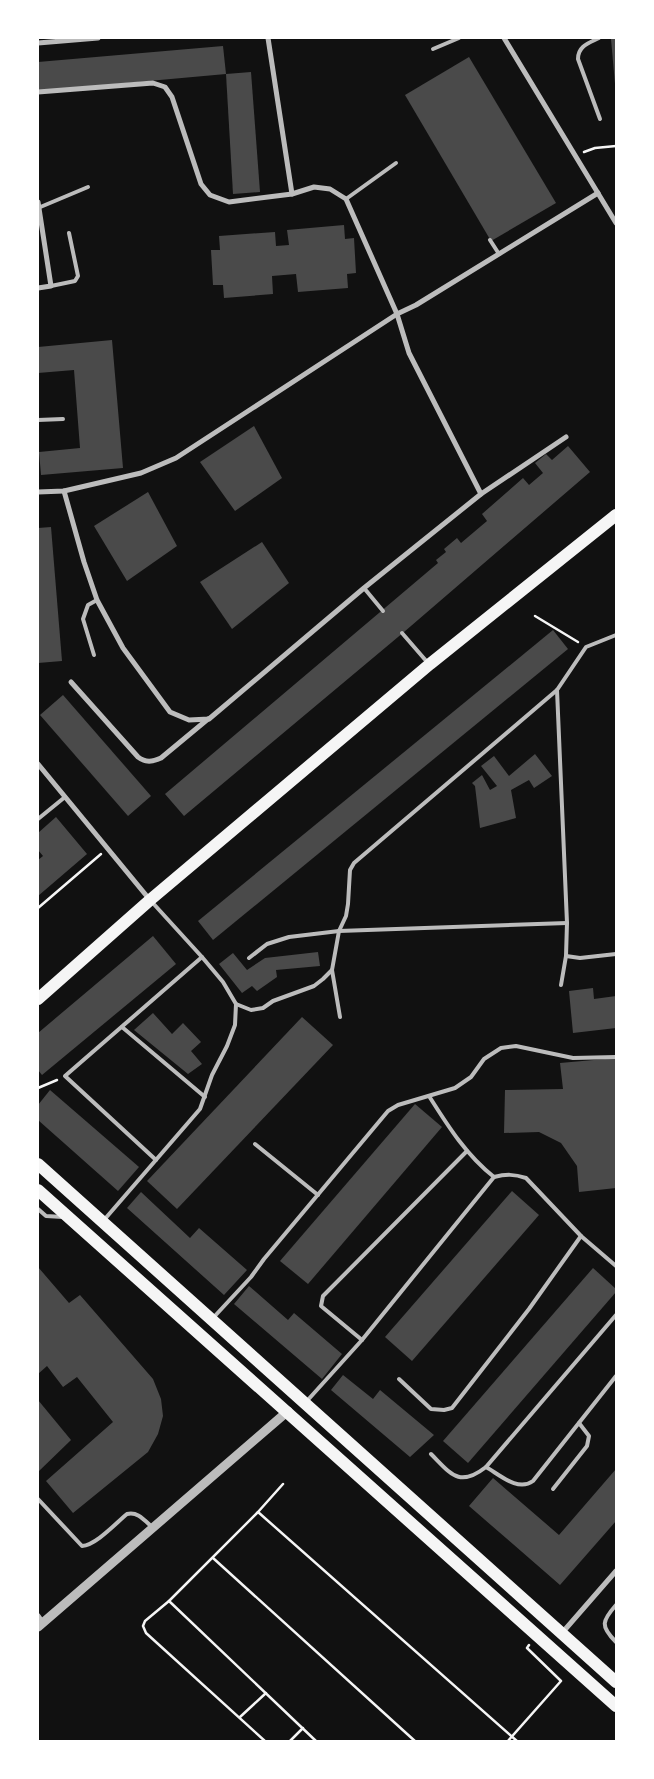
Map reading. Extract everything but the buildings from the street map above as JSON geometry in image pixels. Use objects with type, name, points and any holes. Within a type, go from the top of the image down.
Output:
[{"type":"main road","points":[[38,999],[150,900],[430,664],[616,515]]},
{"type":"main road","points":[[38,1164],[616,1682]]},
{"type":"main road","points":[[38,1190],[616,1706]]},
{"type":"street","points":[[38,43],[98,38]]},
{"type":"street","points":[[268,38],[292,194]]},
{"type":"street","points":[[504,38],[616,223]]},
{"type":"street","points":[[38,92],[153,83],[165,87],[172,97],[201,184],[210,196],[229,202],[292,194],[314,187],[330,189],[346,199],[397,314],[409,353],[481,494]]},
{"type":"street","points":[[38,492],[64,490],[141,473],[176,458],[397,314],[416,305],[598,194]]},
{"type":"street","points":[[38,202],[52,286],[38,288]]},
{"type":"street","points":[[71,682],[138,758],[147,762],[161,758],[364,588],[481,494],[566,437]]},
{"type":"street","points":[[64,490],[84,562],[97,600],[123,648],[170,712],[189,720],[209,719]]},
{"type":"street","points":[[38,764],[150,900]]},
{"type":"street","points":[[39,1622],[153,1528],[288,1412]]},
{"type":"street","points":[[562,1634],[616,1571]]},
{"type":"lane","points":[[433,49],[460,38]]},
{"type":"lane","points":[[599,38],[582,47],[578,53],[578,59],[600,119]]},
{"type":"lane","points":[[346,199],[396,163]]},
{"type":"lane","points":[[38,208],[88,187]]},
{"type":"lane","points":[[52,286],[76,281],[78,276],[69,234]]},
{"type":"lane","points":[[490,240],[499,254]]},
{"type":"lane","points":[[38,420],[63,419]]},
{"type":"lane","points":[[364,588],[382,611]]},
{"type":"lane","points":[[94,655],[83,619],[88,604],[97,600]]},
{"type":"lane","points":[[402,634],[430,664]]},
{"type":"lane","points":[[340,1017],[332,970],[339,931],[346,916],[350,870],[354,863],[557,690],[586,647],[616,635]]},
{"type":"lane","points":[[557,690],[566,923],[566,956],[561,985]]},
{"type":"lane","points":[[38,819],[65,797]]},
{"type":"lane","points":[[102,1222],[200,1109],[212,1075],[220,1062],[235,1025],[236,1004],[223,982],[150,900]]},
{"type":"lane","points":[[249,958],[268,944],[289,937],[339,931],[566,923]]},
{"type":"lane","points":[[566,956],[580,958],[616,954]]},
{"type":"lane","points":[[156,1160],[65,1076],[202,957]]},
{"type":"lane","points":[[236,1004],[251,1010],[262,1008],[314,986],[332,970]]},
{"type":"lane","points":[[122,1027],[205,1097]]},
{"type":"lane","points":[[212,1320],[251,1277],[388,1111],[398,1105],[455,1088],[471,1077],[484,1059],[501,1048],[516,1046],[573,1058],[616,1057]]},
{"type":"lane","points":[[430,1096],[454,1135],[480,1167],[494,1177]]},
{"type":"lane","points":[[255,1144],[318,1195]]},
{"type":"lane","points":[[362,1340],[320,1306],[323,1296],[467,1151]]},
{"type":"lane","points":[[305,1404],[362,1340],[494,1177],[515,1174],[526,1178],[581,1236],[616,1266]]},
{"type":"lane","points":[[38,1209],[46,1216],[69,1218]]},
{"type":"lane","points":[[398,1379],[431,1409],[444,1410],[452,1408],[529,1309],[581,1236]]},
{"type":"lane","points":[[431,1454],[450,1474],[461,1477],[472,1477],[486,1467],[616,1315]]},
{"type":"lane","points":[[486,1467],[519,1486],[528,1485],[616,1376]]},
{"type":"lane","points":[[553,1489],[587,1446],[589,1436],[579,1423]]},
{"type":"lane","points":[[38,1499],[82,1546],[87,1546],[94,1542],[127,1514],[136,1513],[153,1528]]},
{"type":"lane","points":[[616,1605],[607,1616],[604,1624],[606,1632],[616,1642]]},
{"type":"path","points":[[575,156],[595,148],[616,146]]},
{"type":"path","points":[[535,616],[586,647]]},
{"type":"path","points":[[38,908],[101,854]]},
{"type":"path","points":[[38,1088],[65,1076]]},
{"type":"path","points":[[266,1742],[146,1633],[144,1626],[145,1622],[213,1558],[283,1484]]},
{"type":"path","points":[[258,1512],[518,1742]]},
{"type":"path","points":[[213,1558],[416,1742]]},
{"type":"path","points":[[169,1601],[317,1742]]},
{"type":"path","points":[[507,1742],[561,1681],[526,1648],[530,1644]]},
{"type":"path","points":[[240,1718],[266,1693]]},
{"type":"path","points":[[288,1742],[303,1728]]}]
